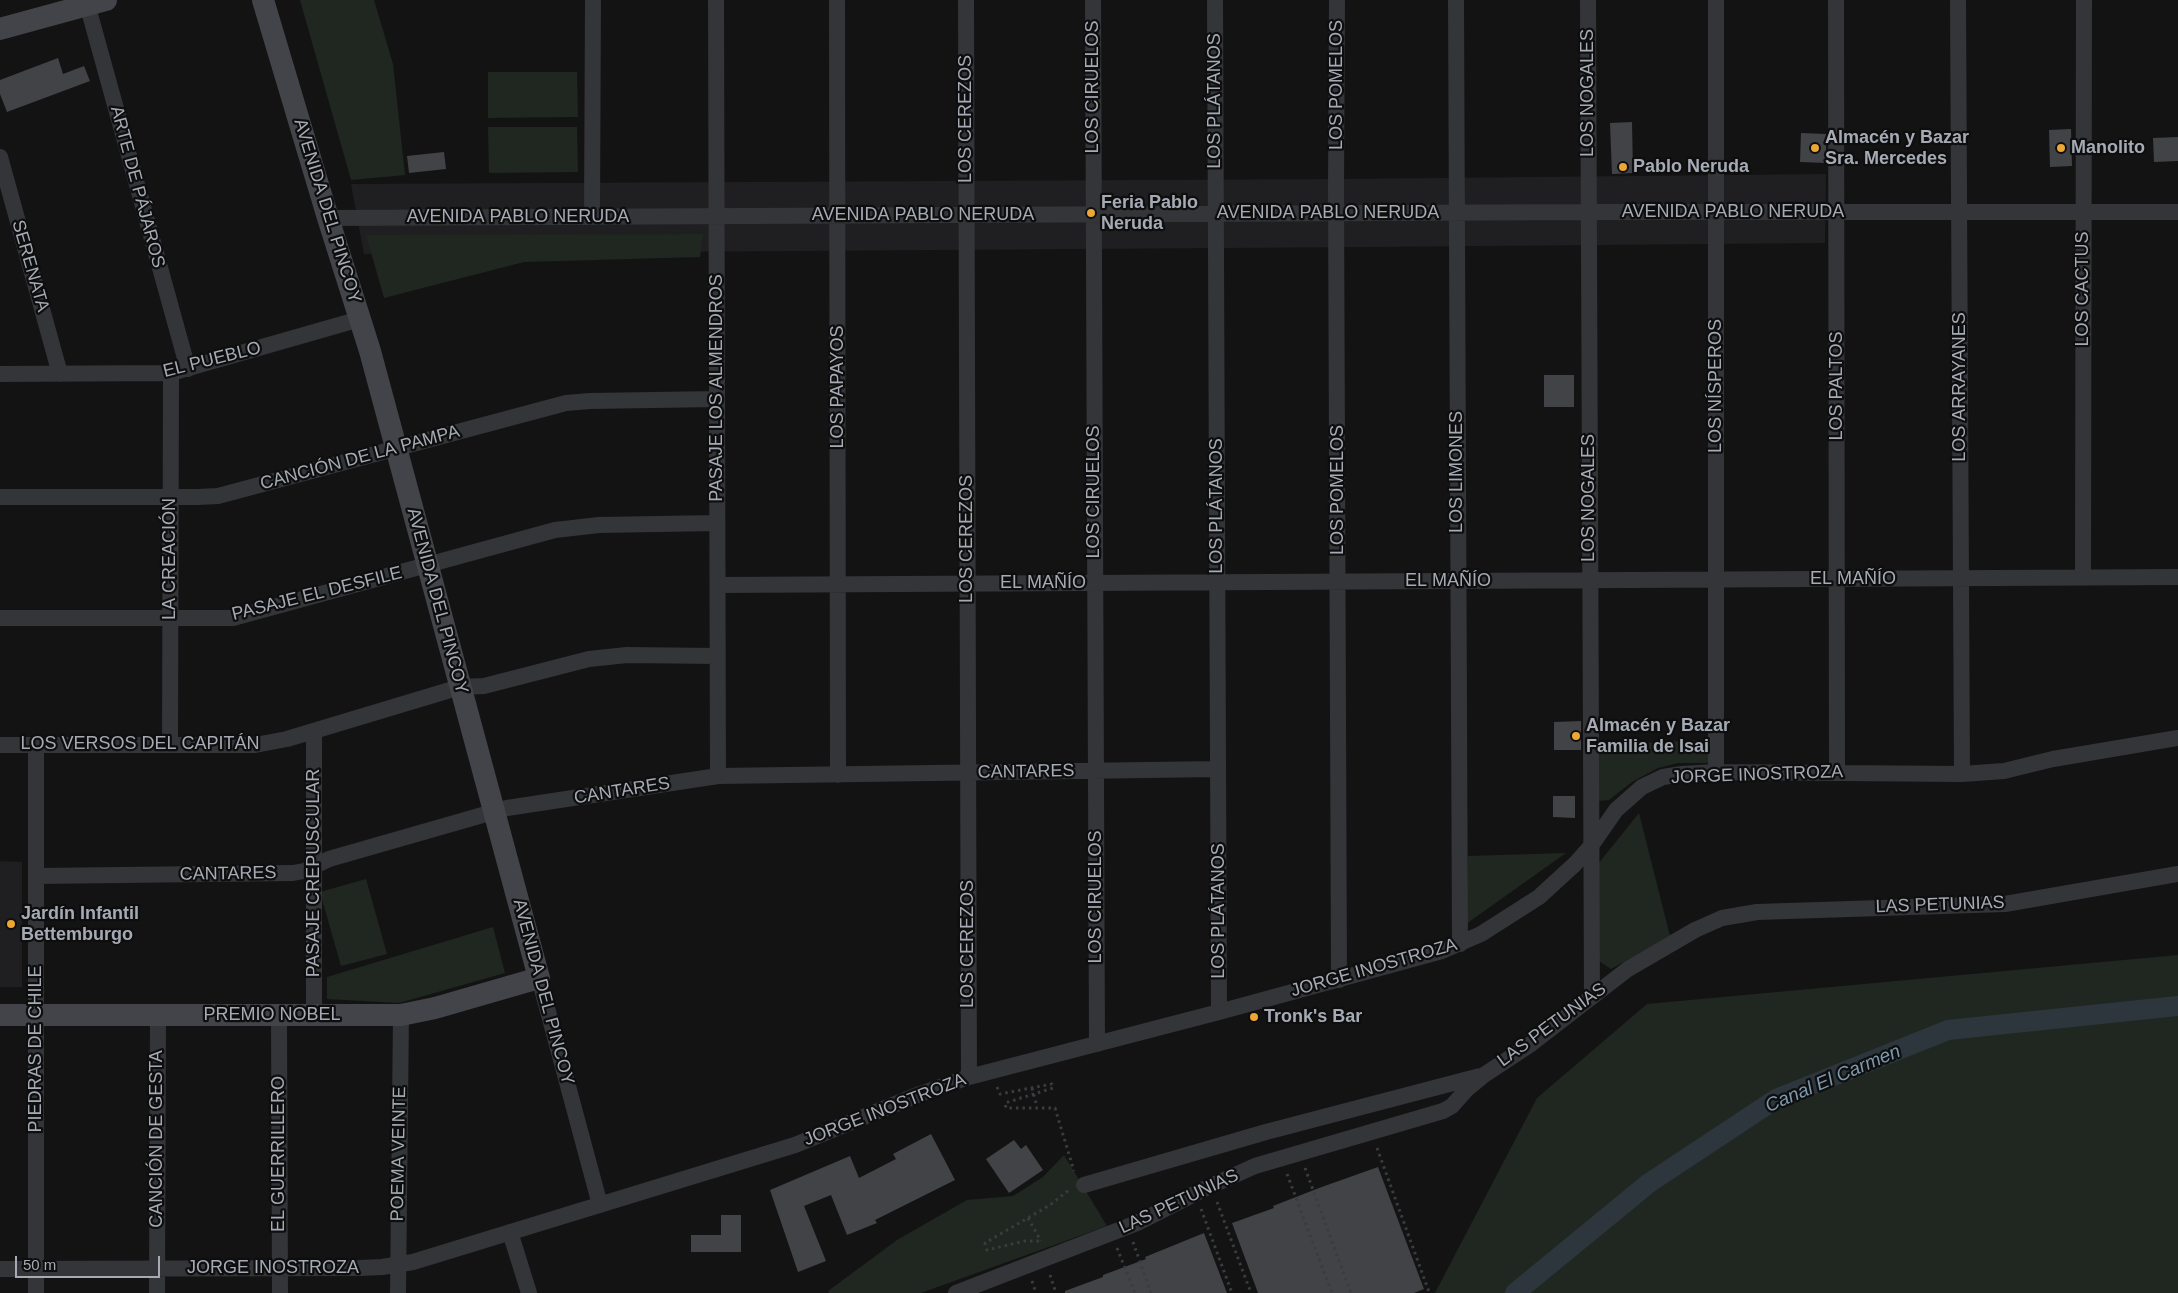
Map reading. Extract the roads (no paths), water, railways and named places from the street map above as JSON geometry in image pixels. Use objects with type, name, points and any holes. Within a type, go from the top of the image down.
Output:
[{"type":"street","name":"AVENIDA DEL PINCOY","points":[[263,0],[360,319],[600,1204]]},
{"type":"street","points":[[592,217],[593,0]]},
{"type":"street","name":"PASAJE LOS ALMENDROS","points":[[716,0],[718,776]]},
{"type":"street","name":"LOS PAPAYOS","points":[[837,0],[838,775]]},
{"type":"street","name":"LOS CEREZOS","points":[[966,0],[969,1078]]},
{"type":"street","name":"LOS CIRUELOS","points":[[1093,0],[1097,1044]]},
{"type":"street","name":"LOS PLÁTANOS","points":[[1216,0],[1215,214],[1219,1012]]},
{"type":"street","name":"LOS POMELOS","points":[[1337,0],[1339,980]]},
{"type":"street","name":"LOS LIMONES","points":[[1456,0],[1460,944]]},
{"type":"street","name":"LOS NOGALES","points":[[1588,0],[1592,996]]},
{"type":"street","name":"LOS NÍSPEROS","points":[[1716,0],[1716,772]]},
{"type":"street","name":"LOS PALTOS","points":[[1836,0],[1838,772]]},
{"type":"street","name":"LOS ARRAYANES","points":[[1958,0],[1962,774]]},
{"type":"street","name":"LOS CACTUS","points":[[2083,578],[2084,0]]},
{"type":"street","points":[[0,29],[93,2]]},
{"type":"street","name":"ARTE DE PÁJAROS","points":[[93,2],[188,369]]},
{"type":"street","name":"SERENATA","points":[[0,158],[60,374]]},
{"type":"street","name":"AVENIDA PABLO NERUDA","points":[[328,218],[1588,212],[2178,212]]},
{"type":"street","name":"EL PUEBLO","points":[[0,374],[171,373],[360,319]]},
{"type":"street","name":"LA CREACIÓN","points":[[170,745],[171,373]]},
{"type":"street","name":"CANCIÓN DE LA PAMPA","points":[[0,497],[198,497],[230,493],[566,403],[590,400],[717,399]]},
{"type":"street","name":"PASAJE EL DESFILE","points":[[0,618],[233,618],[555,530],[577,526],[718,523]]},
{"type":"street","name":"EL MAÑÍO","points":[[718,585],[2178,577]]},
{"type":"street","name":"LOS VERSOS DEL CAPITÁN","points":[[0,746],[255,745],[276,742],[460,687],[484,686],[602,657],[627,655],[718,656]]},
{"type":"street","name":"PASAJE CREPUSCULAR","points":[[314,731],[314,1015]]},
{"type":"street","name":"JORGE INOSTROZA","points":[[0,1269],[360,1268],[397,1265],[795,1145],[920,1094],[969,1078],[1420,958],[1460,944],[1501,923],[1539,897],[1558,881],[1591,846],[1616,810],[1630,796],[1652,781],[1674,774],[1838,772],[1962,774],[2004,771],[2053,759],[2178,738]]},
{"type":"street","name":"PIEDRAS DE CHILE","points":[[36,746],[36,1293]]},
{"type":"street","name":"CANTARES","points":[[36,876],[293,873],[314,867],[329,859],[517,807],[718,776],[1218,769]]},
{"type":"street","name":"LAS PETUNIAS","points":[[956,1293],[1119,1230],[1195,1193],[1281,1157],[1443,1111],[1452,1106],[1467,1089],[1484,1075],[1531,1044],[1628,969],[1695,930],[1722,918],[1739,914],[2004,904],[2178,874]]},
{"type":"street","name":"PREMIO NOBEL","points":[[0,1015],[401,1015],[435,1008],[539,978]]},
{"type":"street","name":"CANCIÓN DE GESTA","points":[[157,1293],[158,1015]]},
{"type":"street","name":"EL GUERRILLERO","points":[[279,1015],[280,1293]]},
{"type":"street","name":"POEMA VEINTE","points":[[398,1293],[401,1015]]},
{"type":"street","points":[[1077,1181],[1484,1075]]},
{"type":"street","points":[[510,1232],[528,1293]]},
{"type":"waterway","name":"Canal El Carmen","points":[[1515,1293],[1649,1183],[1776,1099],[1948,1030],[2178,1006]]},
{"type":"place","name":"Almacén y Bazar Sra. Mercedes","points":[[1815,148]]},
{"type":"place","name":"Manolito","points":[[2061,148]]},
{"type":"place","name":"Pablo Neruda","points":[[1623,167]]},
{"type":"place","name":"Feria Pablo Neruda","points":[[1091,213]]},
{"type":"place","name":"Almacén y Bazar Familia de Isai","points":[[1576,736]]},
{"type":"place","name":"Jardín Infantil Bettemburgo","points":[[11,924]]},
{"type":"place","name":"Tronk's Bar","points":[[1254,1017]]}]
